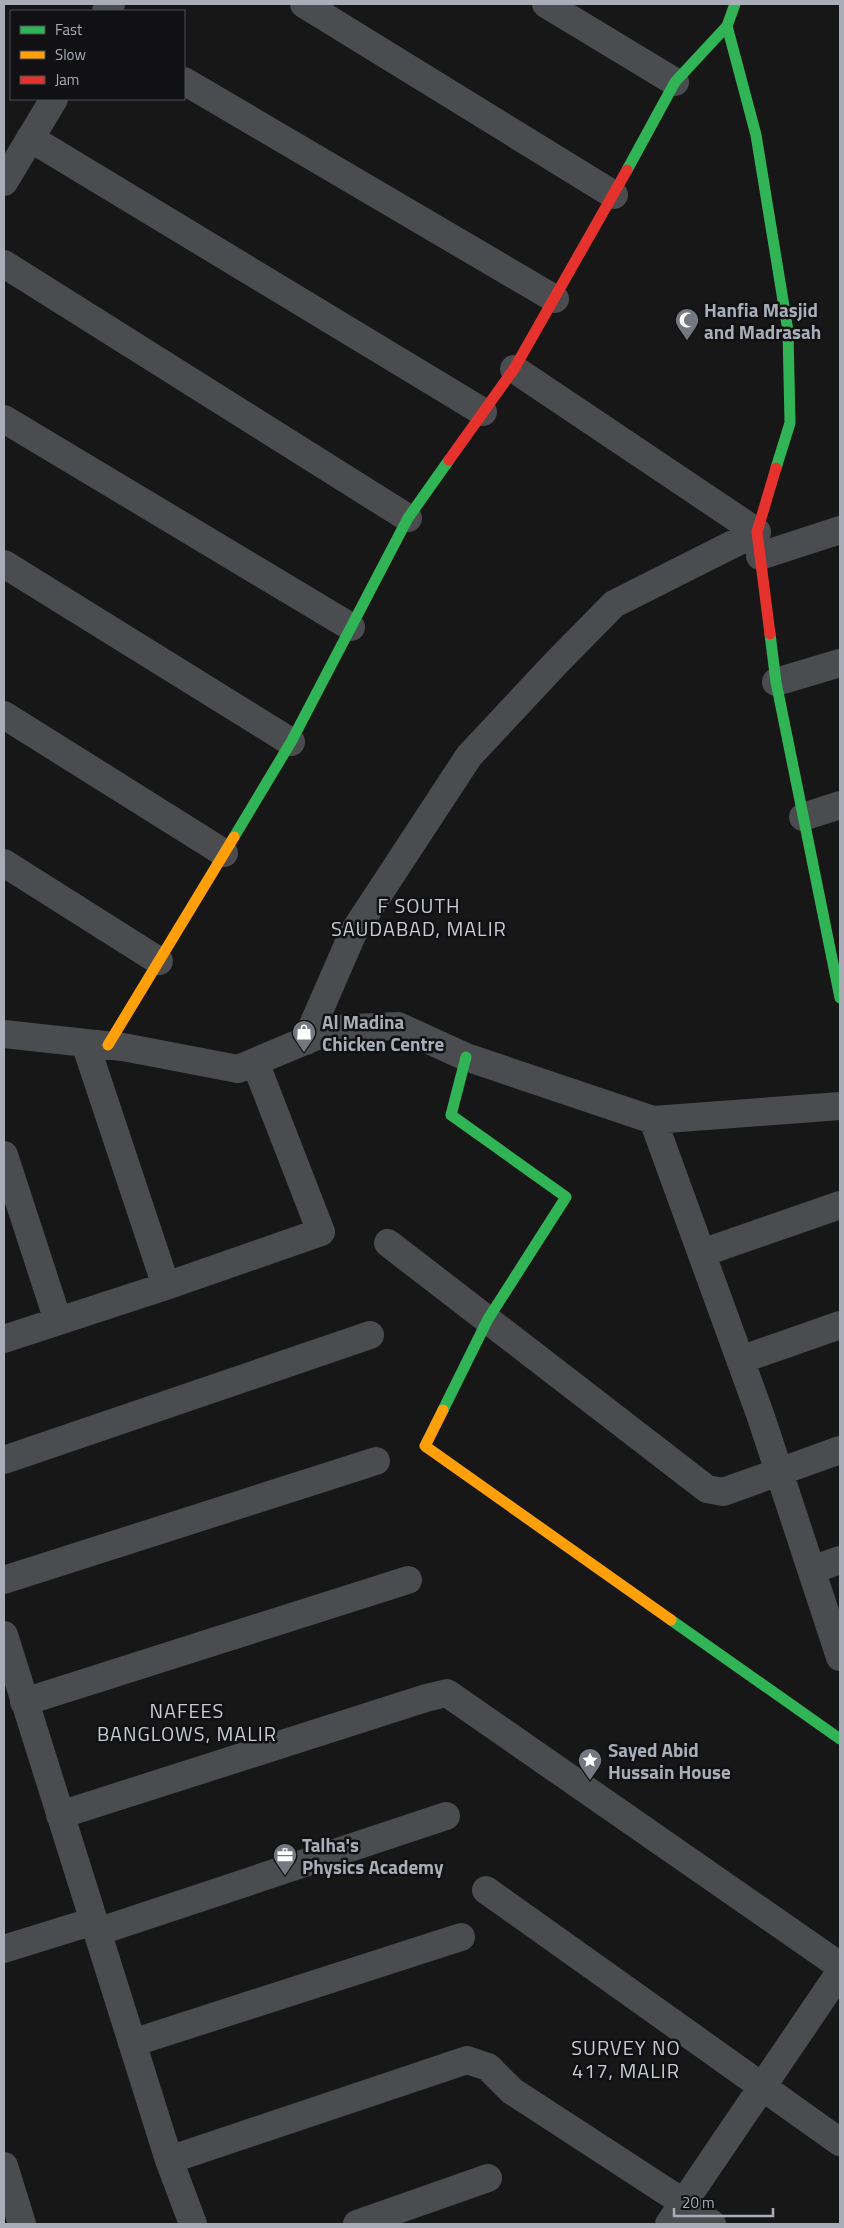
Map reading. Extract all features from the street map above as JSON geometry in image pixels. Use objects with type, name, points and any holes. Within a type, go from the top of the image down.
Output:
[{"type":"street","points":[[304,4],[614,195]]},
{"type":"street","points":[[546,4],[675,82]]},
{"type":"street","points":[[97,1044],[159,961],[291,742],[408,518],[514,369],[614,195],[675,82],[727,26],[735,4]]},
{"type":"street","points":[[727,26],[756,135],[788,331],[790,422],[759,544],[776,682],[803,817],[834,930],[840,998]]},
{"type":"street","points":[[185,82],[555,299]]},
{"type":"street","points":[[4,182],[53,100]]},
{"type":"street","points":[[30,138],[483,412]]},
{"type":"street","points":[[4,264],[408,518]]},
{"type":"street","points":[[514,369],[759,544]]},
{"type":"street","points":[[4,419],[351,627]]},
{"type":"street","points":[[306,1041],[353,933],[469,756],[556,662],[614,604],[759,544],[840,530]]},
{"type":"street","points":[[4,564],[291,742]]},
{"type":"street","points":[[776,682],[840,663]]},
{"type":"street","points":[[4,715],[224,852]]},
{"type":"street","points":[[803,817],[840,805]]},
{"type":"street","points":[[4,862],[159,961]]},
{"type":"street","points":[[4,1034],[97,1044],[238,1069],[333,1029],[398,1026],[466,1057],[653,1120],[840,1106]]},
{"type":"street","points":[[97,1044],[166,1286]]},
{"type":"street","points":[[466,1057],[451,1115],[566,1197],[488,1319],[426,1446],[840,1740]]},
{"type":"street","points":[[4,1339],[166,1286],[321,1232],[255,1062]]},
{"type":"street","points":[[653,1120],[740,1360],[840,1657]]},
{"type":"street","points":[[4,1155],[58,1321]]},
{"type":"street","points":[[702,1254],[840,1205]]},
{"type":"street","points":[[388,1243],[707,1488],[724,1492],[840,1450]]},
{"type":"street","points":[[740,1360],[840,1325]]},
{"type":"street","points":[[4,1460],[370,1335]]},
{"type":"street","points":[[4,1580],[376,1461]]},
{"type":"street","points":[[812,1570],[840,1560]]},
{"type":"street","points":[[24,1702],[408,1580]]},
{"type":"street","points":[[4,1635],[169,2160],[193,2224]]},
{"type":"street","points":[[60,1815],[426,1698],[447,1693],[840,1966]]},
{"type":"street","points":[[4,1949],[96,1927],[446,1816]]},
{"type":"street","points":[[486,1890],[840,2142]]},
{"type":"street","points":[[132,2043],[461,1937]]},
{"type":"street","points":[[676,2214],[840,1972]]},
{"type":"street","points":[[169,2160],[467,2060],[488,2067],[512,2091],[676,2214],[712,2224]]},
{"type":"street","points":[[4,2166],[22,2224]]},
{"type":"street","points":[[357,2224],[488,2178]]},
{"type":"traffic: fast","points":[[735,4],[727,26],[756,135],[788,331],[790,423],[776,468]]},
{"type":"traffic: fast","points":[[627,170],[675,82],[727,26]]},
{"type":"traffic: fast","points":[[234,837],[291,742],[408,518],[449,460]]},
{"type":"traffic: fast","points":[[770,634],[776,682],[840,998]]},
{"type":"traffic: fast","points":[[443,1410],[488,1319],[566,1197],[451,1115],[466,1057]]},
{"type":"traffic: fast","points":[[671,1620],[840,1739]]},
{"type":"traffic: slow","points":[[108,1045],[234,837]]},
{"type":"traffic: slow","points":[[443,1410],[425,1446],[671,1620]]},
{"type":"traffic: jam","points":[[449,460],[514,369],[627,170]]},
{"type":"traffic: jam","points":[[770,634],[757,532],[776,468]]},
{"type":"place","name":"Hanfia Masjid and Madrasah","points":[[687,341]]},
{"type":"place","name":"Al Madina Chicken Centre","points":[[304,1053]]},
{"type":"place","name":"Sayed Abid Hussain House","points":[[590,1781]]},
{"type":"place","name":"Talha's Physics Academy","points":[[285,1876]]},
{"type":"district","name":"F SOUTH SAUDABAD, MALIR","points":[[419,916]]},
{"type":"district","name":"NAFEES BANGLOWS, MALIR","points":[[187,1722]]},
{"type":"district","name":"SURVEY NO 417, MALIR","points":[[626,2058]]}]
